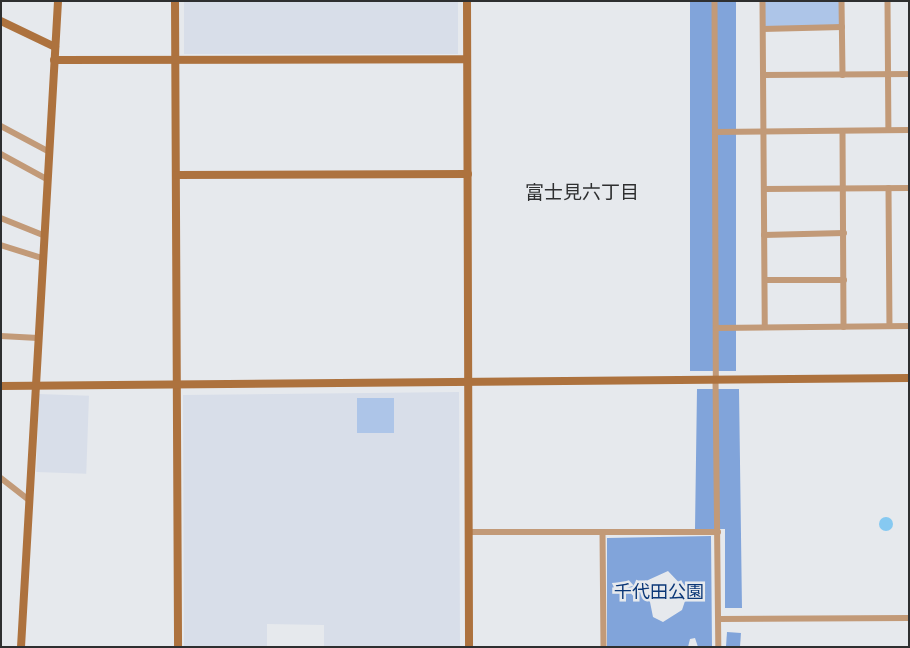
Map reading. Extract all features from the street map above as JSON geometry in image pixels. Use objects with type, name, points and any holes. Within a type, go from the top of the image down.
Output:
[{"type":"street","points":[[16,647],[21,643],[43,235],[58,1]]},
{"type":"street","points":[[175,1],[178,647]]},
{"type":"street","points":[[467,1],[469,647]]},
{"type":"street","points":[[715,1],[719,647]]},
{"type":"street","points":[[763,1],[765,327]]},
{"type":"street","points":[[842,1],[843,74]]},
{"type":"street","points":[[888,1],[890,130]]},
{"type":"street","points":[[1,21],[55,47]]},
{"type":"street","points":[[763,29],[842,27]]},
{"type":"street","points":[[54,60],[467,60]]},
{"type":"street","points":[[764,75],[909,74]]},
{"type":"street","points":[[1,126],[48,151]]},
{"type":"street","points":[[716,132],[909,130]]},
{"type":"street","points":[[843,131],[844,327]]},
{"type":"street","points":[[1,154],[47,178]]},
{"type":"street","points":[[176,174],[468,174]]},
{"type":"street","points":[[889,188],[890,326]]},
{"type":"street","points":[[764,189],[909,188]]},
{"type":"street","points":[[1,218],[43,235]]},
{"type":"street","points":[[764,235],[844,234]]},
{"type":"street","points":[[1,245],[42,258]]},
{"type":"street","points":[[765,280],[844,280]]},
{"type":"street","points":[[716,328],[909,326]]},
{"type":"street","points":[[1,336],[38,338]]},
{"type":"street","points":[[1,386],[909,378]]},
{"type":"street","points":[[1,478],[28,499]]},
{"type":"street","points":[[469,532],[718,532]]},
{"type":"street","points":[[603,532],[604,647]]},
{"type":"street","points":[[719,619],[909,618]]},
{"type":"shaded area","points":[[184,1],[458,1],[458,54],[184,54]]},
{"type":"shaded area","points":[[690,1],[736,1],[736,371],[690,371]]},
{"type":"shaded area","points":[[763,1],[842,1],[842,29],[763,29]]},
{"type":"shaded area","points":[[697,389],[739,389],[742,608],[725,608],[725,529],[695,529]]},
{"type":"shaded area","points":[[459,392],[460,647],[324,647],[324,625],[267,624],[267,647],[184,647],[183,395]]},
{"type":"shaded area","points":[[39,394],[89,396],[86,474],[36,472]]},
{"type":"shaded area","points":[[357,398],[394,398],[394,433],[357,433]]},
{"type":"shaded area","points":[[886,517],[891,519],[893,524],[891,529],[886,531],[881,529],[879,524],[881,519]]},
{"type":"shaded area","name":"千代田公園","points":[[711,536],[712,647],[698,647],[695,638],[690,639],[688,647],[607,647],[607,538]],"holes":[[[668,571],[688,592],[682,610],[663,622],[653,617],[649,597],[642,588],[646,581]]]},
{"type":"shaded area","points":[[727,632],[741,633],[740,647],[726,647]]},
{"type":"district","name":"富士見六丁目","points":[[582,193]]}]
